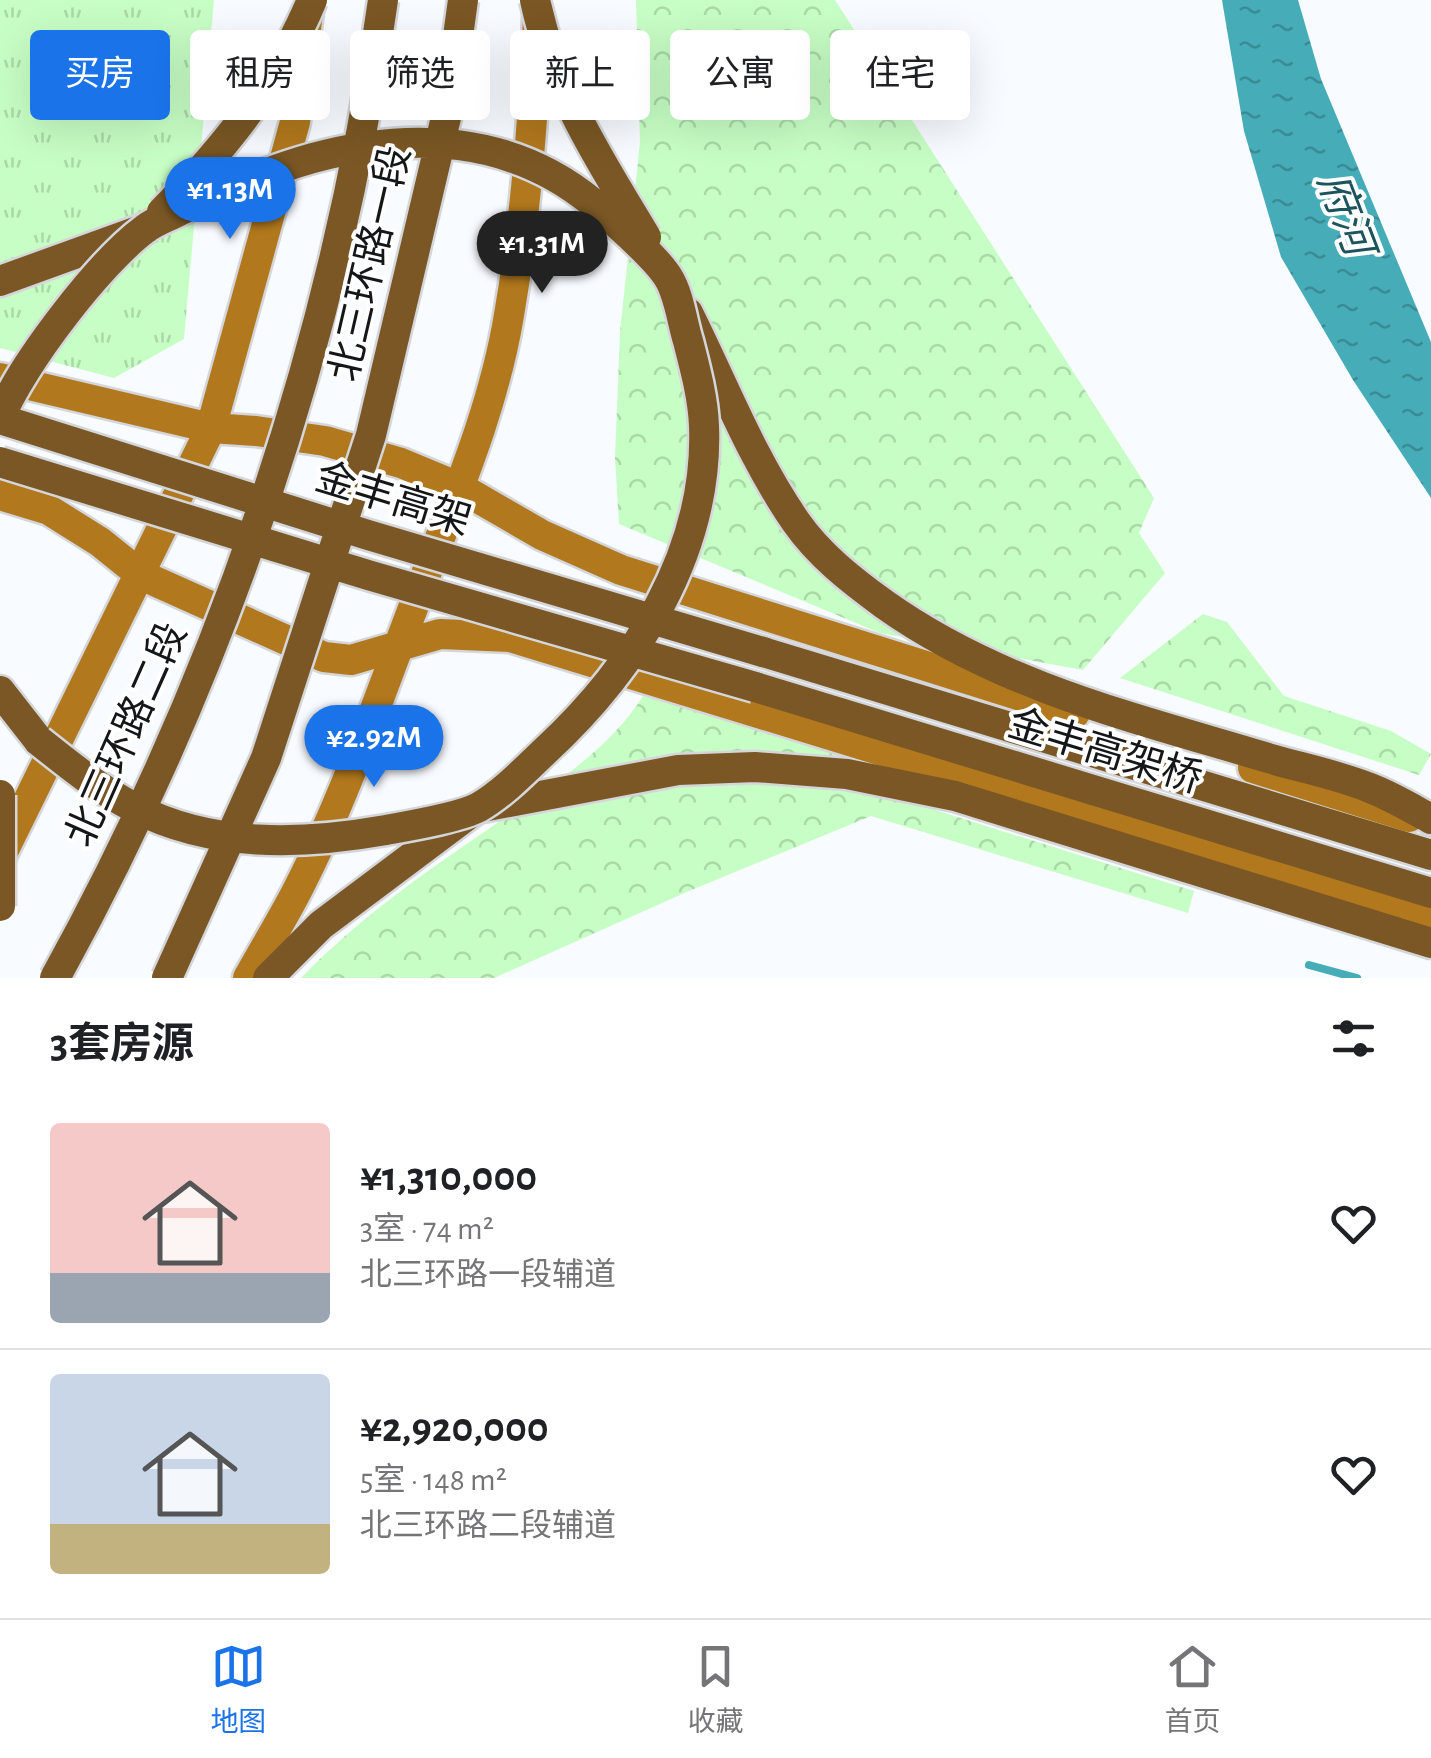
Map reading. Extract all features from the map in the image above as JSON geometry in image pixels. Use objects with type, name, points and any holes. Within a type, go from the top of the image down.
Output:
[{"type":"highway","points":[[0,418],[60,321],[210,163],[271,83],[296,41],[311,0]]},
{"type":"highway","name":"北三环路一段","points":[[259,518],[333,261],[368,106],[383,0]]},
{"type":"highway","name":"北三环路一段","points":[[166,978],[266,758],[372,435],[448,109],[463,0]]},
{"type":"highway","points":[[537,0],[551,60],[575,118],[670,278],[747,440],[796,522],[848,578],[910,622],[1008,674],[1076,701],[1370,788],[1431,821]]},
{"type":"highway","points":[[0,281],[146,228],[230,186],[318,156],[375,144],[456,143],[518,158],[569,183],[670,278],[690,349],[704,427],[701,486],[673,578],[635,649],[581,718],[477,808],[321,924],[268,978]]},
{"type":"highway","name":"金丰高架","points":[[0,418],[368,535],[763,652]]},
{"type":"highway","name":"金丰高架","points":[[0,462],[387,581],[756,687]]},
{"type":"highway","name":"北三环路二段","points":[[54,978],[174,741],[259,518]]},
{"type":"highway","name":"金丰高架桥","points":[[763,652],[1431,855]]},
{"type":"highway","name":"金丰高架桥","points":[[756,687],[1431,893]]},
{"type":"highway","points":[[0,690],[39,742],[102,788],[168,823],[242,840],[348,836],[678,770],[755,767],[847,774],[955,796],[1431,943]]},
{"type":"highway","points":[[0,795],[0,906]]},
{"type":"main road","points":[[0,858],[210,428],[294,122],[311,0]]},
{"type":"main road","points":[[248,978],[301,884],[368,726],[494,385],[509,316],[533,113],[537,0]]},
{"type":"main road","points":[[0,378],[210,428],[325,441],[401,463],[459,487],[542,535],[621,570],[1431,821]]},
{"type":"main road","points":[[0,495],[49,510],[100,542],[141,575],[324,657],[351,660],[440,634],[510,637],[1431,919]]},
{"type":"green space","points":[[0,0],[214,0],[211,30],[190,30],[190,120],[203,120],[184,339],[114,378],[0,348]]},
{"type":"green space","points":[[636,0],[835,0],[854,30],[830,30],[830,120],[912,120],[1154,498],[1139,533],[1165,573],[1083,670],[880,633],[619,524],[615,458],[620,332],[639,120],[650,120],[650,30],[637,30]]},
{"type":"green space","points":[[1203,614],[1227,622],[1284,696],[1391,731],[1431,754],[1419,775],[1120,678]]},
{"type":"green space","points":[[643,696],[856,755],[932,809],[1194,891],[1188,913],[871,816],[494,978],[301,978],[390,899],[592,754]]},
{"type":"water","name":"府河","points":[[1222,0],[1298,0],[1321,79],[1431,342],[1431,498],[1353,380],[1281,257],[1244,131]]},
{"type":"waterway","points":[[1309,965],[1357,978]]}]
